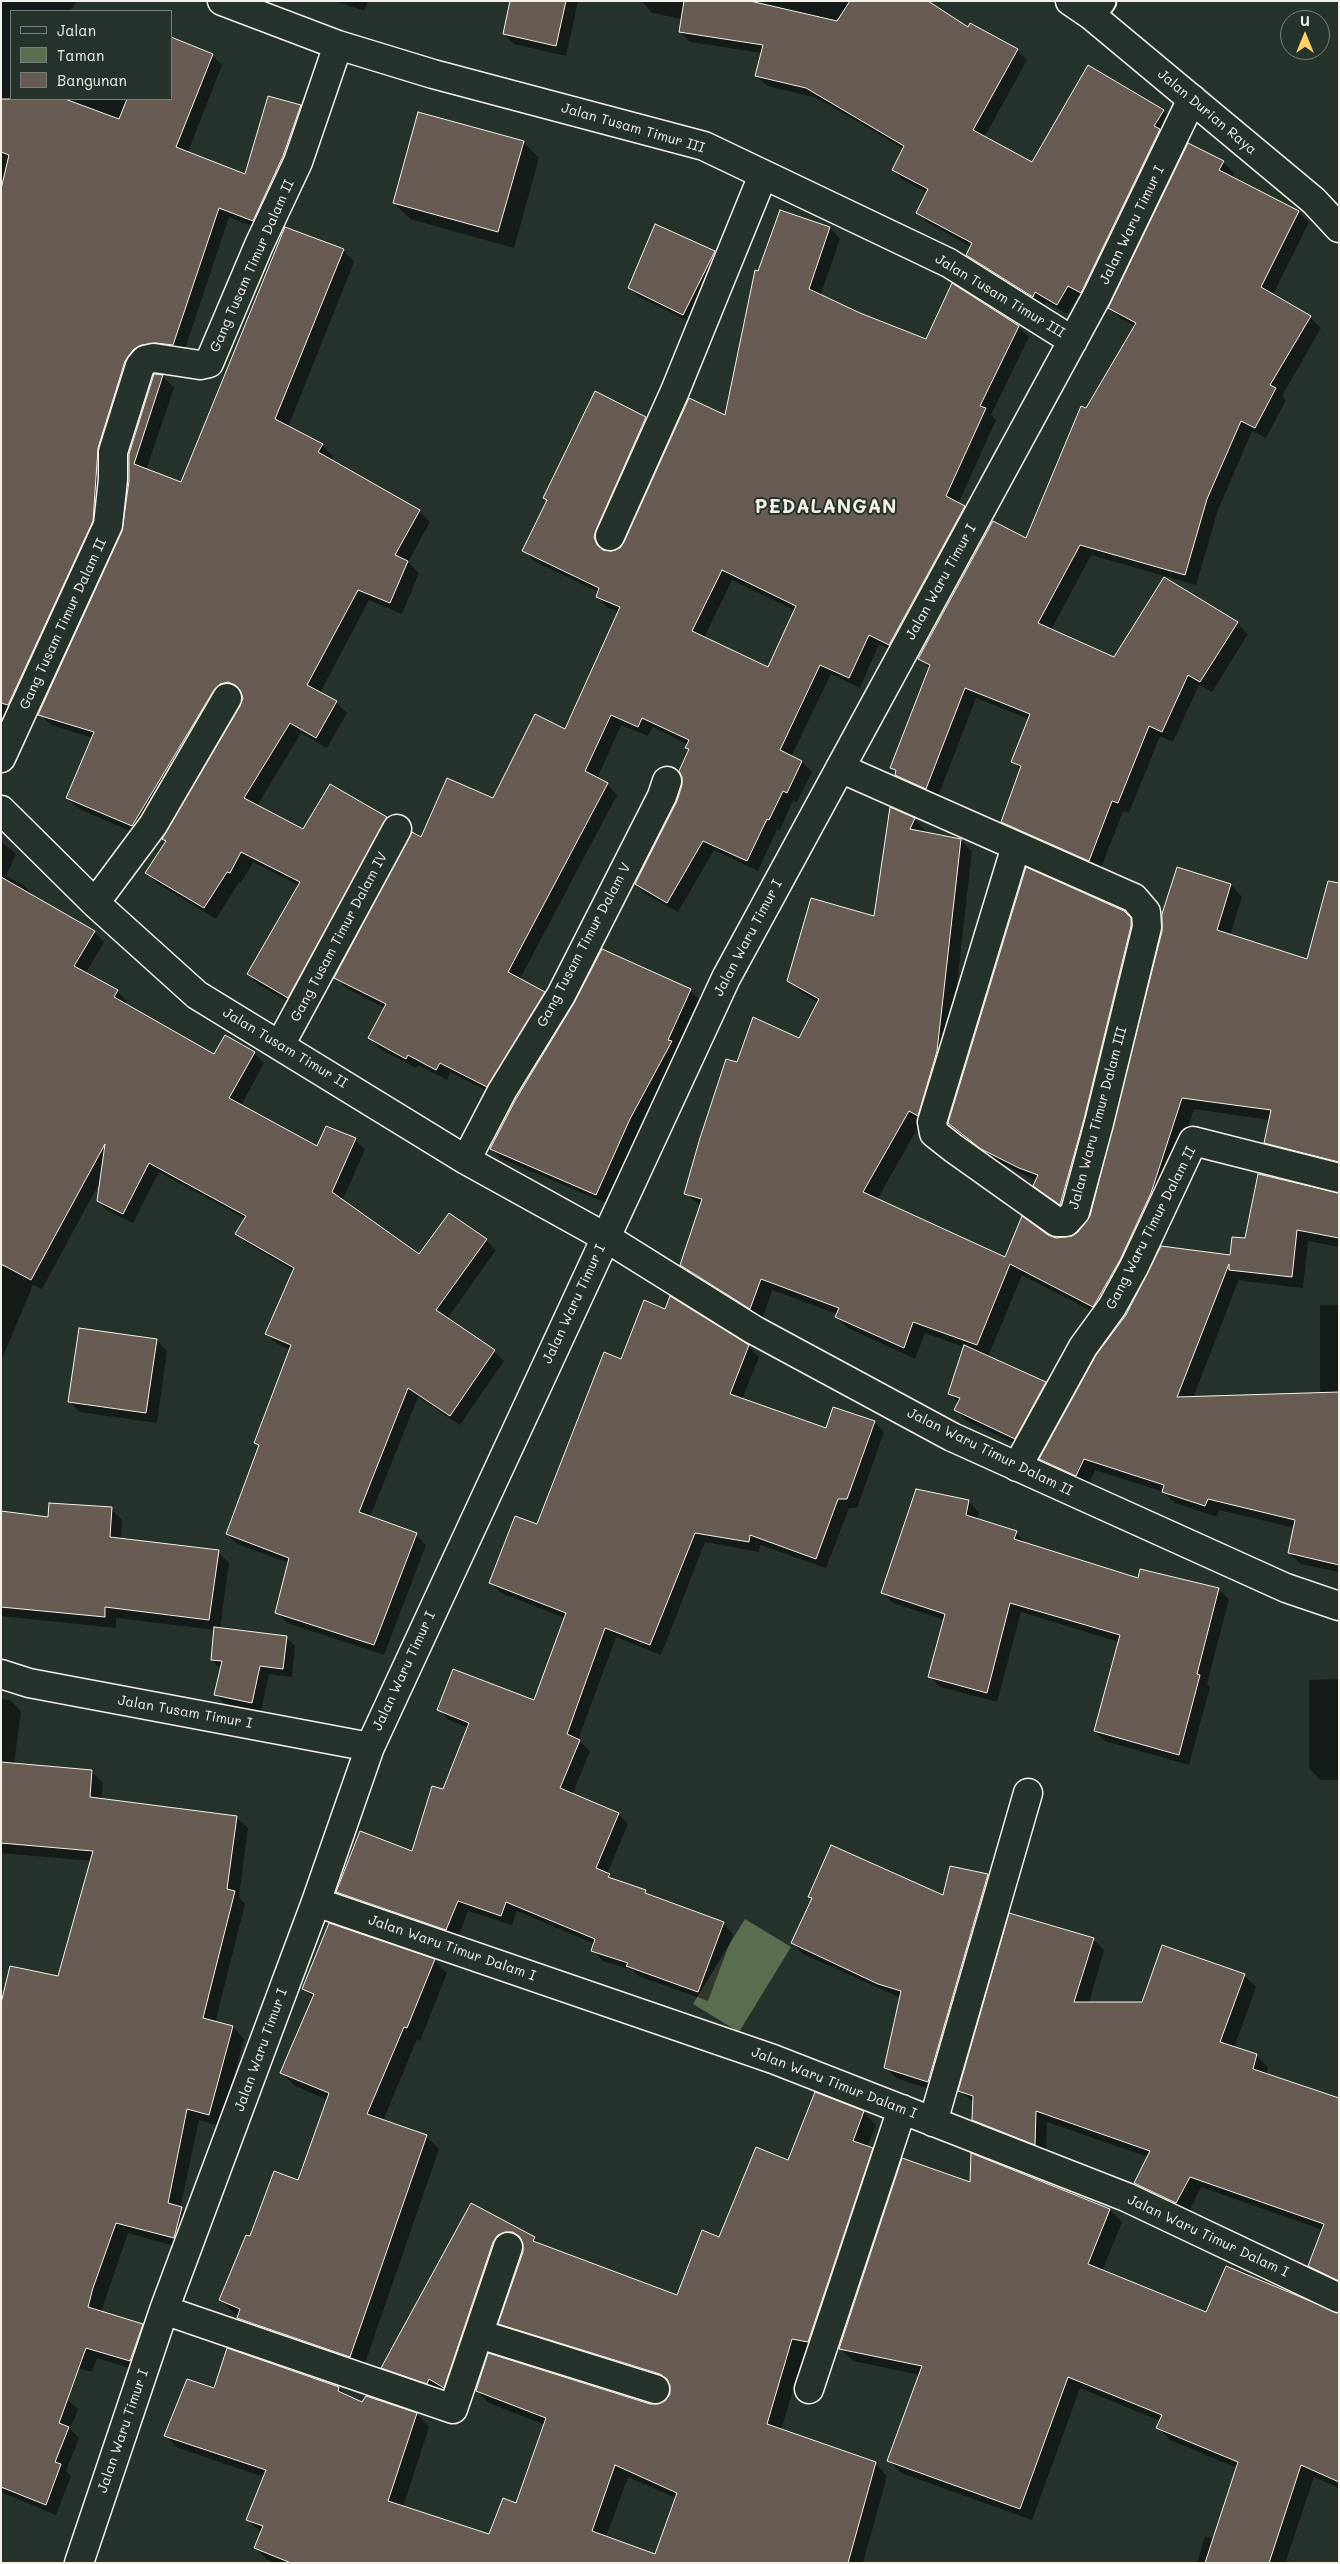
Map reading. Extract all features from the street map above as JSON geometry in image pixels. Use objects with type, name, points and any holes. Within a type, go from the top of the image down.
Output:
[{"type":"street","name":"Jalan Tusam Timur III","points":[[222,1],[338,45],[433,74],[704,146],[949,263],[1073,341]]},
{"type":"street","name":"Jalan Durian Raya","points":[[1070,1],[1098,9],[1192,99],[1314,201],[1339,228]]},
{"type":"street","name":"Gang Tusam Timur Dalam II","points":[[1,758],[108,524],[113,452],[140,366],[145,360],[154,358],[200,365],[209,363],[298,162],[338,45]]},
{"type":"street","name":"Jalan Waru Timur I","points":[[79,2563],[164,2310],[316,1902],[370,1747],[726,978],[1073,341],[1101,288],[1192,99]]},
{"type":"street","points":[[610,536],[675,392],[763,175]]},
{"type":"street","points":[[95,903],[153,825],[227,698]]},
{"type":"street","name":"Jalan Waru Timur Dalam III","points":[[840,768],[1134,898],[1146,912],[1147,927],[1099,1123],[1074,1212],[1066,1222],[1057,1222],[953,1148],[934,1133],[932,1122],[1016,846]]},
{"type":"street","name":"Gang Tusam Timur Dalam V","points":[[466,1160],[502,1091],[561,995],[662,796],[667,781]]},
{"type":"street","name":"Jalan Tusam Timur II","points":[[1,810],[95,903],[197,995],[466,1160],[605,1237]]},
{"type":"street","name":"Gang Tusam Timur Dalam IV","points":[[280,1045],[397,829]]},
{"type":"street","name":"Gang Waru Timur Dalam II","points":[[1017,1466],[1083,1347],[1112,1307],[1134,1267],[1193,1141],[1339,1178]]},
{"type":"street","name":"Jalan Waru Timur Dalam II","points":[[605,1237],[754,1330],[952,1437],[1286,1588],[1339,1606]]},
{"type":"street","name":"Jalan Tusam Timur I","points":[[1,1674],[29,1683],[370,1747]]},
{"type":"street","points":[[933,2122],[1028,1793]]},
{"type":"street","name":"Jalan Waru Timur Dalam I","points":[[316,1902],[773,2059],[1126,2197],[1339,2298]]},
{"type":"street","points":[[809,2389],[902,2109]]},
{"type":"street","points":[[164,2310],[453,2409],[508,2247]]},
{"type":"street","points":[[479,2334],[655,2389]]},
{"type":"green space","points":[[745,1919],[791,1947],[739,2032],[693,2004]]},
{"type":"building","points":[[510,1],[566,1],[556,46],[503,34]]},
{"type":"building","points":[[684,1],[750,1],[837,21],[850,1],[928,1],[968,27],[970,23],[1018,49],[973,130],[1032,162],[1088,65],[1164,110],[1154,126],[1160,129],[1081,293],[1068,286],[1057,305],[1035,292],[1033,297],[966,255],[972,243],[916,213],[928,189],[892,170],[904,146],[806,88],[755,76],[763,45],[679,32]]},
{"type":"building","points":[[172,37],[213,54],[176,147],[245,174],[268,96],[301,105],[283,156],[253,221],[219,208],[173,345],[156,343],[142,345],[133,350],[125,361],[98,448],[93,521],[8,705],[1,703],[1,189],[9,155],[1,152],[1,99],[68,100],[119,119],[127,100],[172,100]]},
{"type":"building","points":[[418,112],[524,141],[498,232],[393,203]]},
{"type":"building","points":[[1188,143],[1224,161],[1219,170],[1299,211],[1261,287],[1311,316],[1270,385],[1276,388],[1255,428],[1241,421],[1207,499],[1185,575],[1080,545],[1038,623],[1114,657],[1164,577],[1238,622],[1200,682],[1188,675],[1162,732],[1149,726],[1118,803],[1112,801],[1089,861],[1001,822],[1021,766],[1011,762],[1030,714],[965,688],[926,789],[895,775],[896,770],[890,768],[930,665],[918,659],[993,521],[1026,538],[1081,406],[1086,408],[1136,323],[1108,308]]},
{"type":"building","points":[[780,210],[830,227],[809,289],[860,313],[926,339],[952,283],[1019,326],[980,406],[986,408],[946,496],[965,506],[889,645],[869,635],[849,678],[820,665],[780,750],[802,761],[787,793],[783,791],[769,820],[767,819],[747,861],[703,841],[667,903],[635,884],[677,801],[682,785],[682,777],[679,771],[689,749],[685,748],[689,740],[642,718],[638,727],[611,715],[585,771],[608,783],[508,972],[545,992],[487,1087],[440,1063],[436,1070],[408,1055],[406,1059],[368,1038],[386,1004],[334,978],[412,832],[421,837],[447,778],[493,798],[535,714],[565,729],[620,607],[596,597],[599,588],[522,551],[547,500],[543,498],[595,391],[646,417],[594,537],[597,545],[603,550],[612,551],[620,548],[689,398],[725,415],[755,270],[758,271]],"holes":[[[722,570],[796,606],[768,667],[692,631]]]},
{"type":"building","points":[[655,224],[715,251],[683,315],[628,288]]},
{"type":"building","points":[[285,227],[344,249],[275,419],[323,444],[318,452],[420,510],[395,555],[408,561],[390,603],[358,590],[307,685],[337,701],[316,738],[290,723],[244,798],[303,829],[330,784],[387,817],[288,998],[247,974],[300,882],[241,852],[230,873],[227,872],[204,908],[145,873],[166,841],[162,839],[240,706],[243,698],[240,690],[228,682],[220,684],[214,690],[132,826],[66,798],[94,732],[38,715],[122,531],[129,481],[129,454],[154,374],[163,375],[134,464],[181,482]]},
{"type":"building","points":[[890,807],[915,818],[910,829],[961,839],[937,1051],[918,1116],[909,1111],[863,1192],[1005,1257],[1022,1216],[1048,1235],[1056,1238],[1072,1236],[1078,1232],[1090,1216],[1162,931],[1162,914],[1177,867],[1231,884],[1217,930],[1307,959],[1328,881],[1339,883],[1339,1162],[1264,1143],[1271,1110],[1182,1098],[1151,1193],[1120,1260],[1093,1307],[1010,1264],[977,1345],[913,1322],[904,1348],[835,1317],[839,1308],[761,1279],[750,1309],[680,1265],[702,1199],[684,1194],[726,1059],[737,1062],[753,1017],[799,1038],[819,999],[787,981],[811,898],[874,916]]},
{"type":"building","points":[[1026,867],[1124,911],[1131,918],[1131,926],[1084,1119],[1060,1205],[1033,1186],[1038,1175],[1019,1168],[981,1149],[948,1123]]},
{"type":"building","points":[[1,877],[95,931],[74,966],[118,990],[114,997],[214,1054],[225,1035],[255,1052],[229,1098],[317,1146],[326,1126],[356,1138],[332,1192],[419,1254],[449,1213],[487,1239],[436,1310],[495,1350],[450,1416],[408,1388],[359,1512],[417,1533],[374,1645],[275,1613],[289,1558],[226,1534],[259,1445],[254,1443],[291,1345],[265,1334],[294,1268],[235,1234],[246,1216],[149,1163],[123,1214],[97,1201],[105,1144],[31,1280],[1,1264]]},
{"type":"building","points":[[602,949],[691,989],[668,1040],[672,1041],[630,1119],[596,1195],[490,1149],[516,1099],[574,1003]]},
{"type":"building","points":[[1258,1174],[1339,1193],[1339,1238],[1297,1230],[1292,1277],[1229,1270],[1229,1264],[1177,1397],[1339,1392],[1339,1565],[1288,1553],[1295,1520],[1208,1499],[1205,1506],[1162,1492],[1164,1485],[1084,1459],[1076,1476],[1039,1459],[1096,1355],[1126,1315],[1161,1246],[1230,1255],[1232,1237],[1245,1238]]},
{"type":"building","points":[[670,1296],[749,1345],[730,1394],[826,1428],[833,1407],[875,1421],[847,1499],[838,1499],[816,1559],[750,1535],[749,1542],[695,1533],[650,1645],[605,1628],[567,1734],[580,1740],[560,1788],[619,1813],[596,1868],[610,1874],[608,1877],[646,1890],[645,1893],[724,1922],[698,1992],[626,1966],[628,1963],[591,1951],[595,1939],[506,1902],[501,1916],[458,1901],[446,1930],[336,1892],[360,1831],[412,1851],[432,1786],[443,1789],[469,1723],[437,1710],[453,1669],[534,1700],[566,1613],[489,1583],[515,1516],[537,1524],[604,1352],[621,1359],[644,1300],[665,1309]]},
{"type":"building","points":[[79,1328],[157,1339],[146,1413],[68,1402]]},
{"type":"building","points":[[964,1345],[1046,1382],[1015,1439],[954,1410],[960,1398],[948,1394]]},
{"type":"building","points":[[916,1489],[969,1500],[966,1515],[1017,1531],[1014,1539],[1138,1578],[1140,1569],[1219,1588],[1197,1674],[1200,1675],[1179,1755],[1094,1731],[1120,1635],[1010,1603],[987,1693],[928,1677],[945,1614],[881,1593]]},
{"type":"building","points":[[49,1503],[112,1507],[110,1537],[219,1550],[209,1620],[105,1607],[105,1617],[1,1607],[1,1511],[48,1517]]},
{"type":"building","points":[[214,1627],[287,1636],[283,1669],[260,1666],[252,1703],[214,1695],[222,1661],[211,1660]]},
{"type":"building","points":[[1,1762],[92,1770],[90,1797],[237,1816],[227,1889],[235,1891],[203,2018],[233,2026],[209,2115],[187,2109],[168,2203],[182,2207],[174,2238],[116,2223],[88,2307],[143,2324],[130,2361],[86,2348],[59,2423],[69,2427],[55,2462],[61,2464],[46,2505],[1,2487],[1,2003],[10,1966],[58,1976],[93,1851],[1,1843]]},
{"type":"building","points":[[831,1845],[943,1895],[950,1866],[988,1874],[928,2082],[884,2068],[901,1991],[878,1984],[791,1943],[812,1898],[808,1897]]},
{"type":"building","points":[[1009,1913],[1094,1938],[1074,2002],[1142,2002],[1162,1945],[1245,1974],[1220,2042],[1257,2054],[1253,2069],[1339,2098],[1339,2281],[1308,2266],[1324,2224],[1190,2177],[1176,2203],[1134,2183],[1150,2151],[1036,2111],[1035,2145],[972,2120],[973,2096],[958,2091]]},
{"type":"building","points":[[329,1923],[435,1959],[407,2028],[404,2027],[367,2114],[427,2135],[350,2357],[237,2318],[240,2309],[219,2300],[246,2235],[250,2236],[274,2171],[298,2180],[329,2093],[280,2073],[314,1994],[302,1989]]},
{"type":"building","points":[[815,2092],[864,2111],[853,2141],[873,2148],[808,2342],[792,2339],[767,2424],[876,2462],[848,2563],[291,2563],[254,2548],[263,2526],[246,2520],[266,2470],[164,2436],[187,2379],[214,2388],[227,2348],[339,2387],[338,2391],[362,2402],[366,2396],[417,2413],[388,2501],[489,2534],[503,2498],[516,2503],[546,2418],[476,2391],[488,2353],[650,2404],[658,2404],[665,2401],[670,2394],[670,2386],[667,2379],[660,2374],[498,2324],[523,2252],[523,2244],[520,2237],[513,2232],[505,2232],[498,2235],[493,2242],[444,2388],[429,2379],[427,2384],[381,2368],[471,2203],[535,2237],[533,2241],[677,2295],[702,2230],[719,2237],[756,2147],[788,2160]],"holes":[[[615,2465],[677,2493],[655,2554],[592,2531]]]},
{"type":"building","points":[[971,2153],[1110,2209],[1088,2264],[1206,2312],[1226,2266],[1339,2313],[1339,2482],[1301,2465],[1269,2563],[1205,2563],[1238,2462],[1156,2428],[1162,2415],[1068,2377],[1020,2509],[887,2461],[922,2366],[839,2349],[902,2158],[970,2182]]},
{"type":"district","name":"PEDALANGAN","points":[[826,507]]}]
